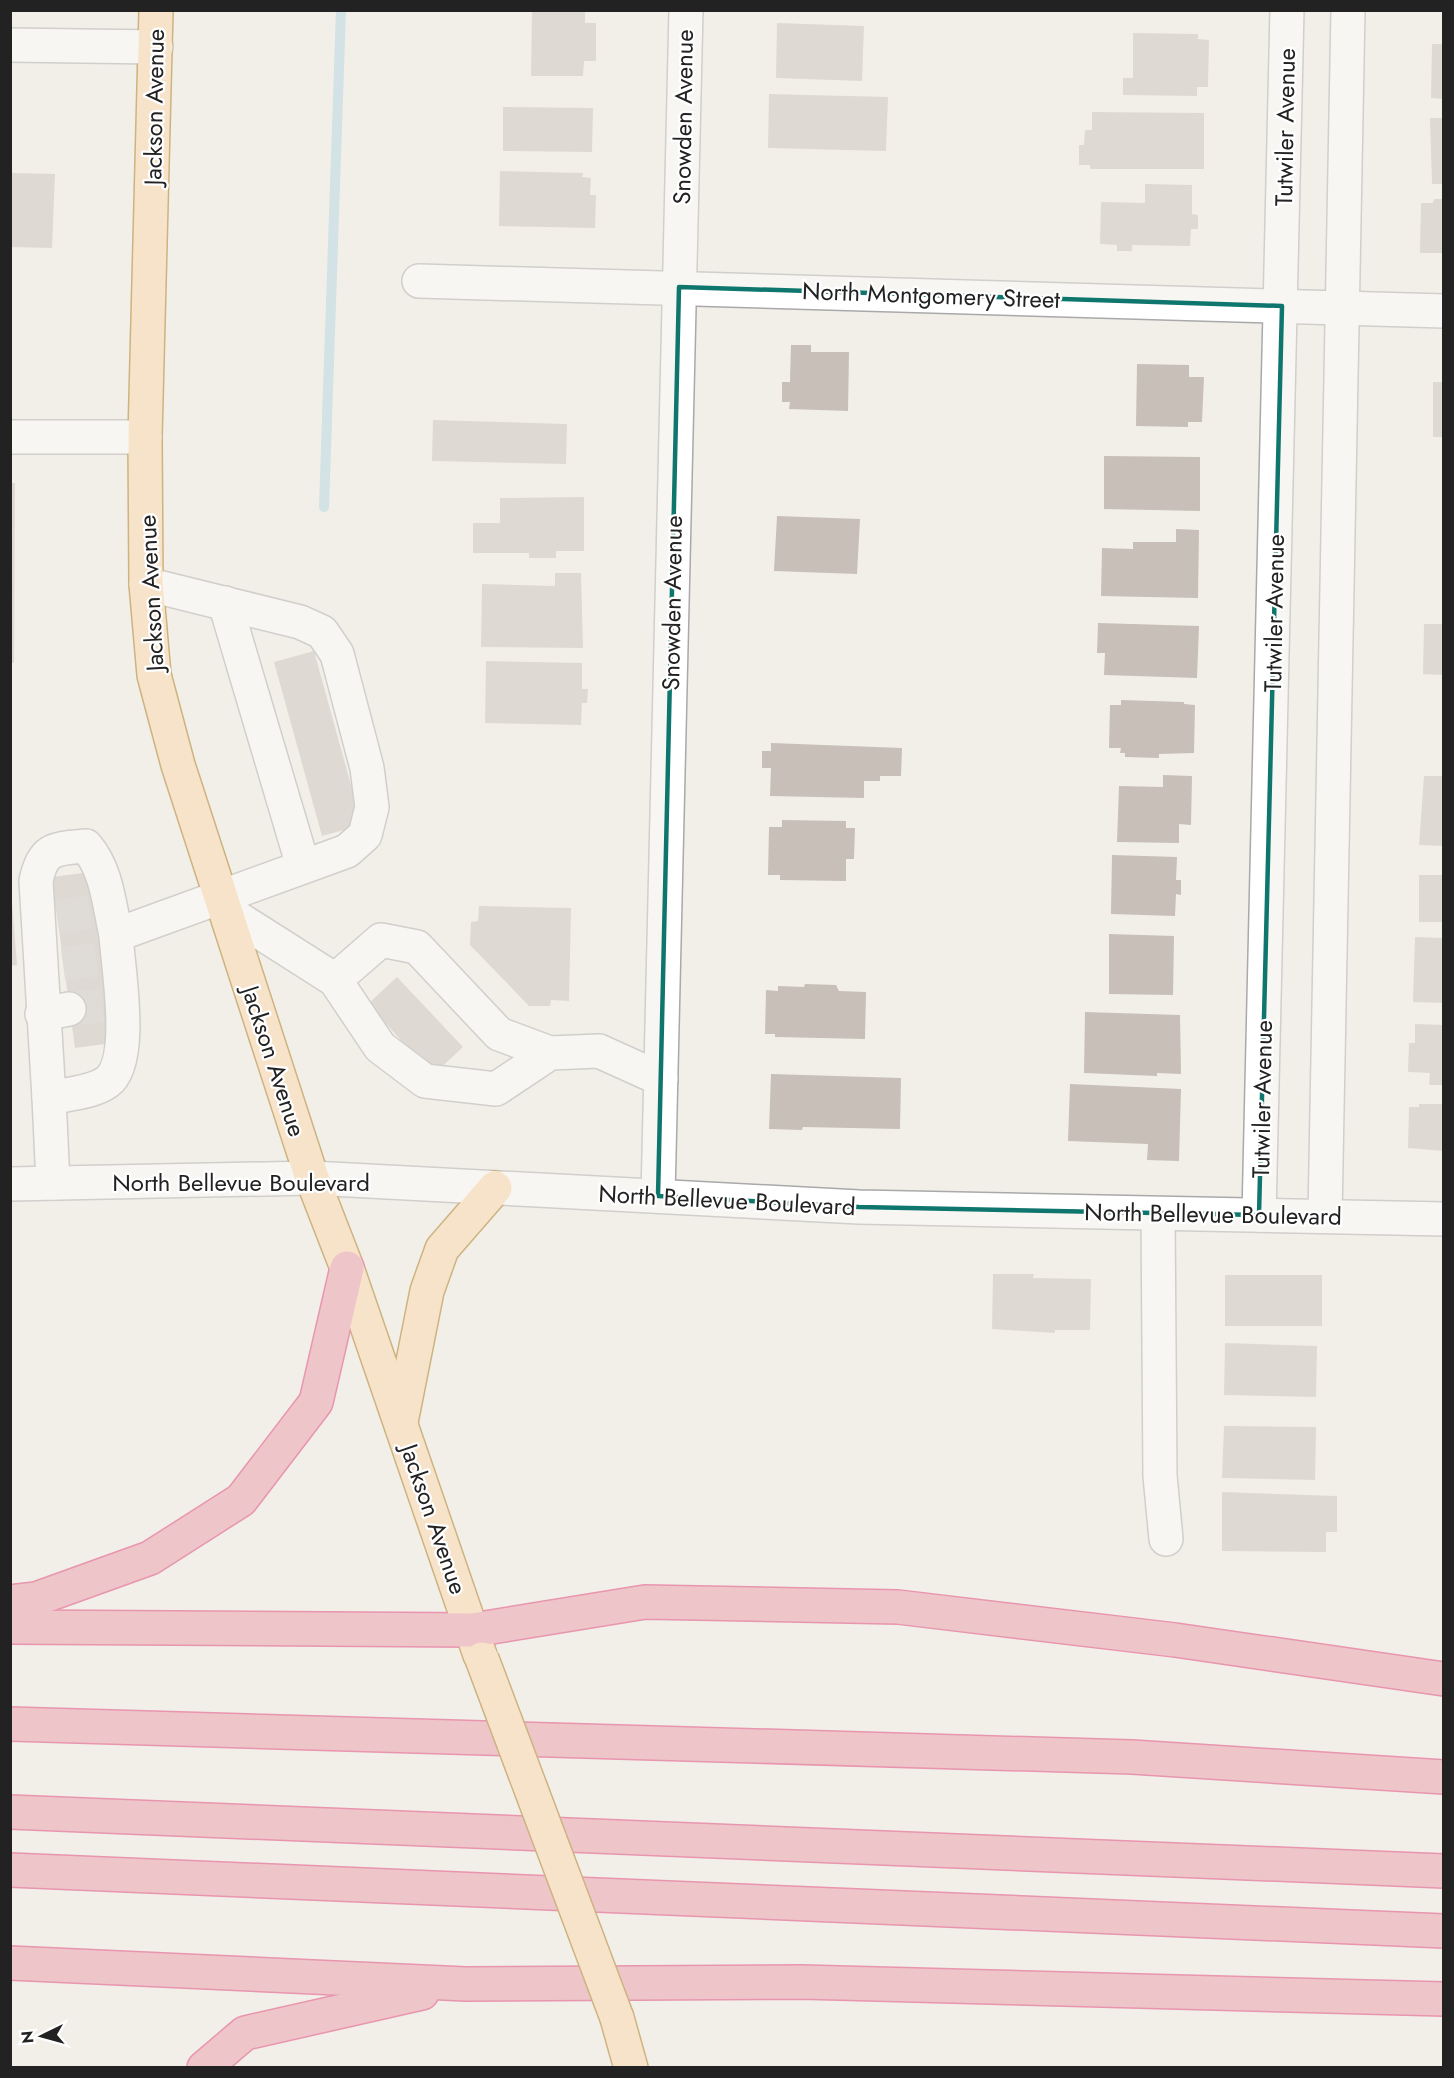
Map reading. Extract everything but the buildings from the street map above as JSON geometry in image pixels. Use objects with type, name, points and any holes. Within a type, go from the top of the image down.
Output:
[{"type":"highway","points":[[10,1602],[36,1599],[150,1558],[241,1500],[316,1402],[346,1268]]},
{"type":"highway","points":[[10,1627],[477,1645],[645,1602],[898,1607],[1175,1641],[1443,1679]]},
{"type":"highway","points":[[10,1724],[1132,1757],[1443,1777]]},
{"type":"highway","points":[[10,1812],[641,1839],[944,1849],[1443,1872]]},
{"type":"highway","points":[[10,1870],[1443,1931]]},
{"type":"highway","points":[[10,1963],[466,1984],[802,1982],[1443,2000]]},
{"type":"highway","points":[[204,2067],[245,2033],[466,1984]]},
{"type":"main road","name":"Jackson Avenue","points":[[156,10],[146,437],[146,584],[154,675],[178,765],[312,1178],[346,1268],[477,1645],[617,2018],[631,2067]]},
{"type":"main road","points":[[401,1424],[427,1291],[442,1250],[495,1188]]},
{"type":"street","name":"Snowden Avenue","points":[[658,1196],[686,10]]},
{"type":"street","name":"Tutwiler Avenue","points":[[1259,1215],[1282,306],[1287,10]]},
{"type":"street","points":[[1325,1215],[1348,10]]},
{"type":"street","points":[[10,45],[156,47]]},
{"type":"street","name":"North Montgomery Street","points":[[419,281],[1443,311]]},
{"type":"street","points":[[10,437],[146,437]]},
{"type":"street","points":[[108,934],[223,903],[303,866],[347,851],[365,835],[372,807],[365,759],[346,686],[336,654],[322,632],[300,622],[146,584]]},
{"type":"street","points":[[225,603],[303,866]]},
{"type":"street","points":[[49,1098],[106,1083],[118,1071],[124,1046],[114,1004],[102,870],[86,846],[53,849],[40,862],[36,881],[47,919],[56,1011],[49,1098],[53,1183]]},
{"type":"street","points":[[223,903],[335,980],[380,1047],[425,1081],[496,1089],[550,1053]]},
{"type":"street","points":[[335,980],[381,940],[417,946],[499,1034],[550,1053],[599,1051],[661,1079]]},
{"type":"street","name":"North Bellevue Boulevard","points":[[10,1184],[312,1178],[859,1207],[1158,1215],[1325,1215],[1443,1219]]},
{"type":"street","points":[[1158,1215],[1160,1476],[1166,1539]]},
{"type":"highlighted area","points":[[679,287],[1282,306],[1259,1215],[859,1207],[658,1196]]},
{"type":"waterway","points":[[324,507],[341,10]]},
{"type":"tunnel","points":[[57,917],[95,911]]},
{"type":"tunnel","points":[[63,964],[102,959]]},
{"type":"tunnel","points":[[69,1009],[108,1005]]}]
